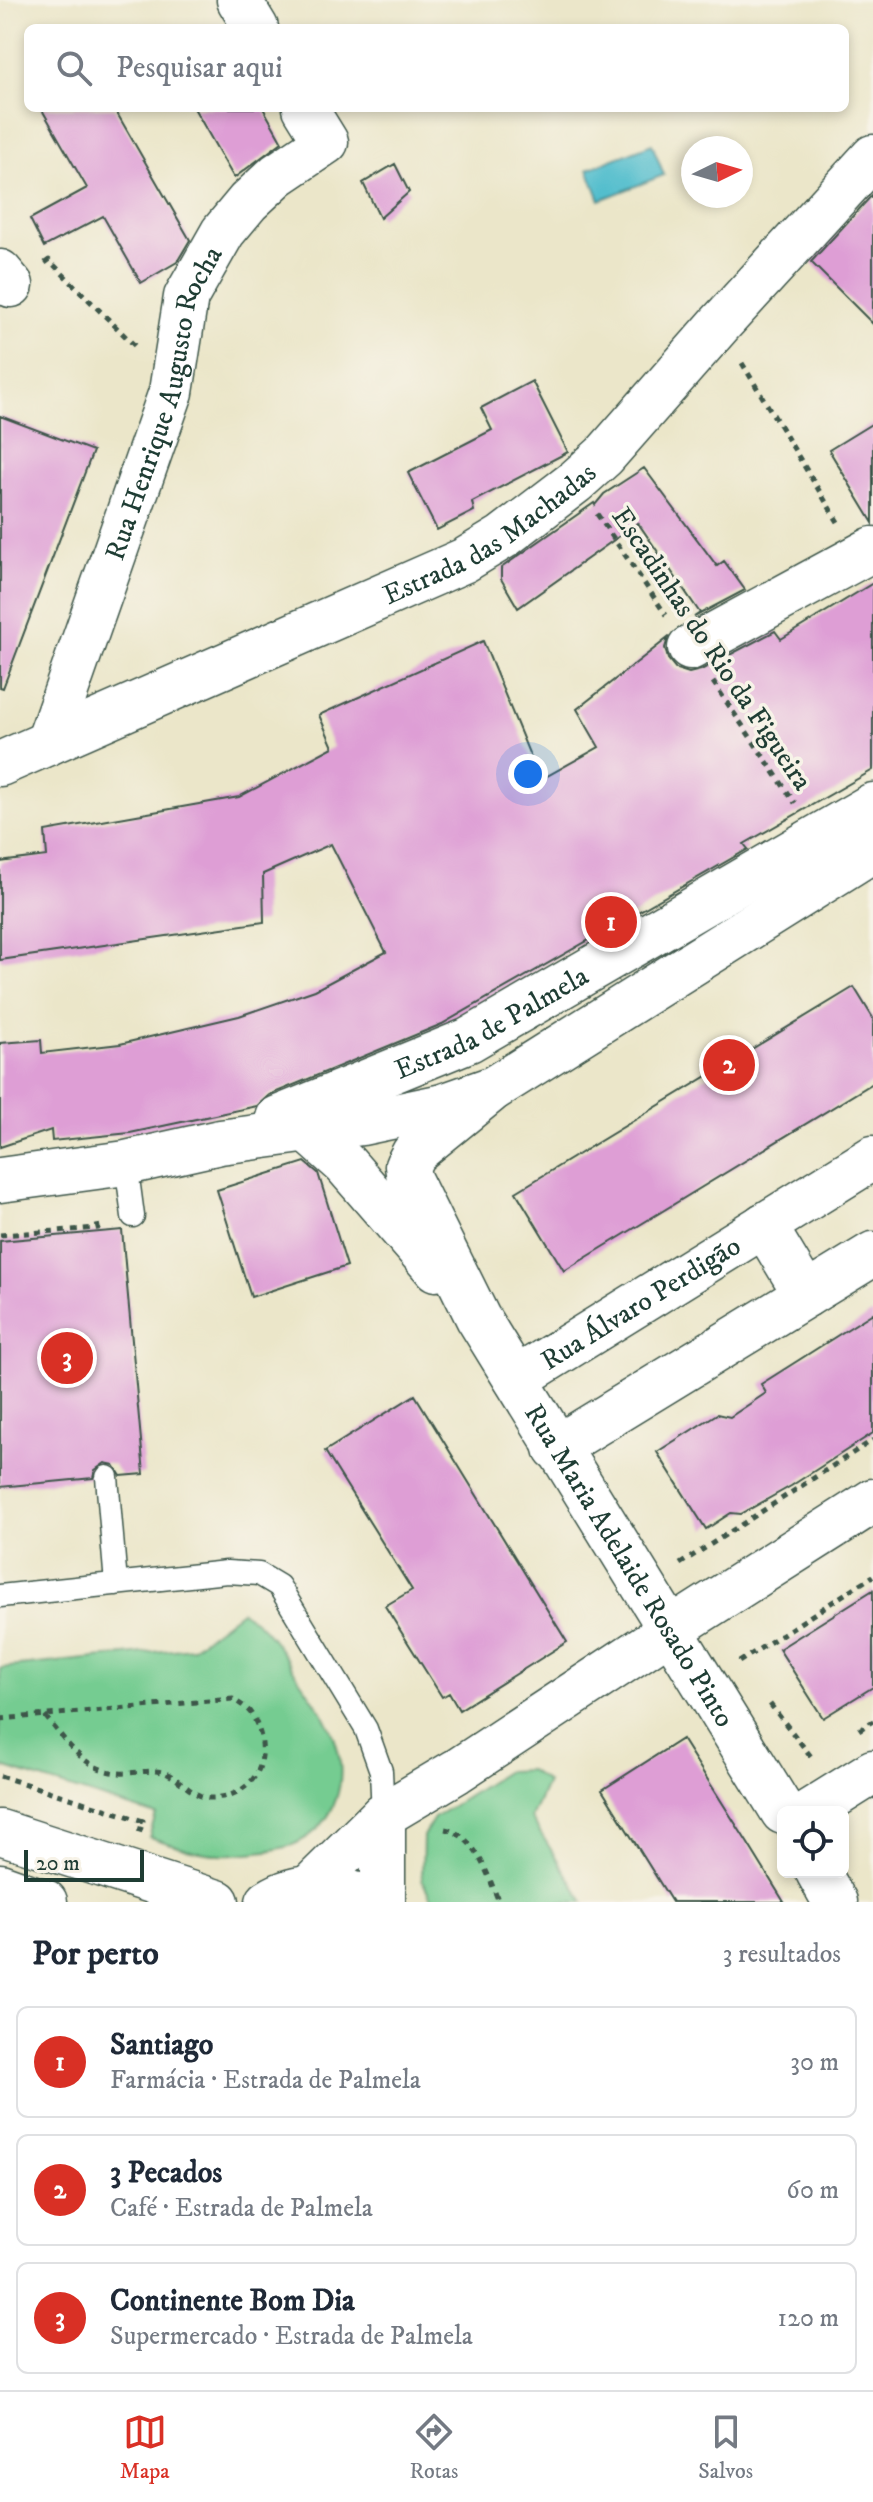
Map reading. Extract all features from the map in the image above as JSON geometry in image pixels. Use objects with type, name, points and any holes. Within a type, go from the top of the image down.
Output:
[{"type":"street","points":[[239,0],[254,24]]},
{"type":"street","name":"Rua Henrique Augusto Rocha","points":[[48,743],[171,392],[186,297],[223,232],[248,202],[277,175],[326,142],[307,112]]},
{"type":"street","name":"Estrada das Machadas","points":[[0,764],[465,560],[503,537],[575,482],[613,446],[873,157]]},
{"type":"street","points":[[690,648],[866,553]]},
{"type":"street","name":"Estrada de Palmela","points":[[220,1142],[469,1040],[873,805]]},
{"type":"street","name":"Estrada de Palmela","points":[[0,1180],[126,1163],[220,1142],[362,1123],[443,1106],[494,1088],[873,850]]},
{"type":"street","name":"Rua Maria Adelaide Rosado Pinto","points":[[494,1088],[414,1153],[407,1166],[409,1179],[478,1318],[779,1806]]},
{"type":"street","name":"Rua Maria Adelaide Rosado Pinto","points":[[307,1130],[345,1164],[478,1318]]},
{"type":"street","name":"Rua Álvaro Perdigão","points":[[516,1379],[873,1158]]},
{"type":"street","name":"Rua Álvaro Perdigão","points":[[764,1225],[806,1295]]},
{"type":"street","points":[[556,1448],[873,1254]]},
{"type":"street","points":[[310,1887],[383,1815],[457,1771],[873,1501]]},
{"type":"street","points":[[819,1806],[873,1772]]},
{"type":"street","points":[[383,1815],[383,1902]]},
{"type":"street","points":[[0,1832],[217,1902]]},
{"type":"street","points":[[821,1878],[835,1902]]},
{"type":"street","points":[[0,1886],[45,1902]]},
{"type":"street","points":[[268,1902],[278,1895],[310,1887],[336,1889],[371,1902]]},
{"type":"lane","points":[[126,1163],[133,1216]]},
{"type":"lane","points":[[107,1477],[116,1584]]},
{"type":"lane","points":[[0,1596],[227,1572],[259,1574],[279,1586],[366,1729],[381,1771],[383,1815]]},
{"type":"path","points":[[49,260],[140,352]]},
{"type":"path","points":[[743,364],[866,553]]},
{"type":"path","name":"Escadinhas do Rio da Figueira","points":[[575,482],[819,837]]},
{"type":"path","points":[[0,1235],[98,1228],[97,1223]]},
{"type":"path","points":[[671,1552],[679,1564],[873,1440]]},
{"type":"path","points":[[747,1675],[738,1663],[873,1576]]},
{"type":"path","points":[[0,1719],[44,1715],[233,1699],[251,1712],[264,1742],[260,1771],[242,1790],[209,1798],[182,1786],[164,1772],[115,1772],[87,1764],[44,1715]]},
{"type":"path","points":[[766,1699],[813,1759],[825,1751]]},
{"type":"path","points":[[849,1736],[873,1721]]},
{"type":"path","points":[[0,1776],[143,1821],[137,1839]]},
{"type":"path","points":[[441,1828],[452,1830],[476,1851],[499,1902]]},
{"type":"green space","points":[[241,1611],[259,1624],[281,1651],[325,1718],[336,1743],[340,1772],[336,1800],[322,1824],[312,1834],[282,1848],[211,1854],[149,1837],[156,1815],[0,1766],[0,1668],[192,1648]]},
{"type":"green space","points":[[530,1770],[547,1782],[531,1818],[584,1902],[433,1902],[422,1880],[423,1836],[434,1818],[507,1771]]},
{"type":"water","points":[[652,144],[664,175],[600,200],[588,169]]},
{"type":"building","points":[[43,112],[116,112],[190,240],[177,262],[141,283],[103,216],[44,247],[30,219],[87,188]]},
{"type":"building","points":[[196,112],[265,112],[282,142],[234,178]]},
{"type":"building","points":[[395,164],[409,192],[380,218],[363,183]]},
{"type":"building","points":[[873,194],[873,324],[811,262]]},
{"type":"building","points":[[532,381],[568,452],[472,502],[474,511],[437,530],[408,473],[492,430],[481,408]]},
{"type":"building","points":[[0,416],[93,451],[3,688],[0,687]]},
{"type":"building","points":[[873,423],[873,523],[829,450]]},
{"type":"building","points":[[644,468],[717,566],[724,561],[745,590],[694,617],[700,613],[638,523],[518,608],[501,579],[501,568]]},
{"type":"building","points":[[873,583],[873,770],[744,844],[748,849],[442,1024],[269,1095],[257,1106],[130,1133],[52,1141],[51,1130],[0,1147],[0,1043],[41,1040],[42,1053],[120,1044],[239,1016],[315,990],[386,952],[331,844],[263,874],[264,922],[0,960],[0,862],[47,856],[45,831],[239,797],[333,747],[319,715],[483,641],[540,780],[599,747],[577,709],[668,638],[665,648],[668,659],[676,669],[689,673],[701,670],[775,631],[781,639]]},
{"type":"building","points":[[854,987],[873,1018],[873,1083],[564,1271],[516,1192]]},
{"type":"building","points":[[305,1162],[318,1173],[347,1266],[251,1297],[217,1190]]},
{"type":"building","points":[[122,1230],[144,1474],[121,1476],[114,1465],[105,1463],[95,1470],[93,1478],[0,1487],[0,1241]]},
{"type":"building","points":[[873,1313],[873,1433],[791,1486],[741,1514],[731,1513],[706,1529],[657,1452],[717,1414],[730,1417],[766,1393],[761,1384]]},
{"type":"building","points":[[415,1395],[567,1642],[459,1710],[449,1693],[442,1697],[385,1606],[412,1590],[325,1451]]},
{"type":"building","points":[[873,1590],[873,1687],[823,1718],[779,1649]]},
{"type":"building","points":[[682,1739],[784,1902],[672,1902],[602,1790]]},
{"type":"place","name":"Santiago","points":[[611,922]]},
{"type":"place","name":"3 Pecados","points":[[729,1065]]},
{"type":"place","name":"Continente Bom Dia","points":[[67,1358]]}]
